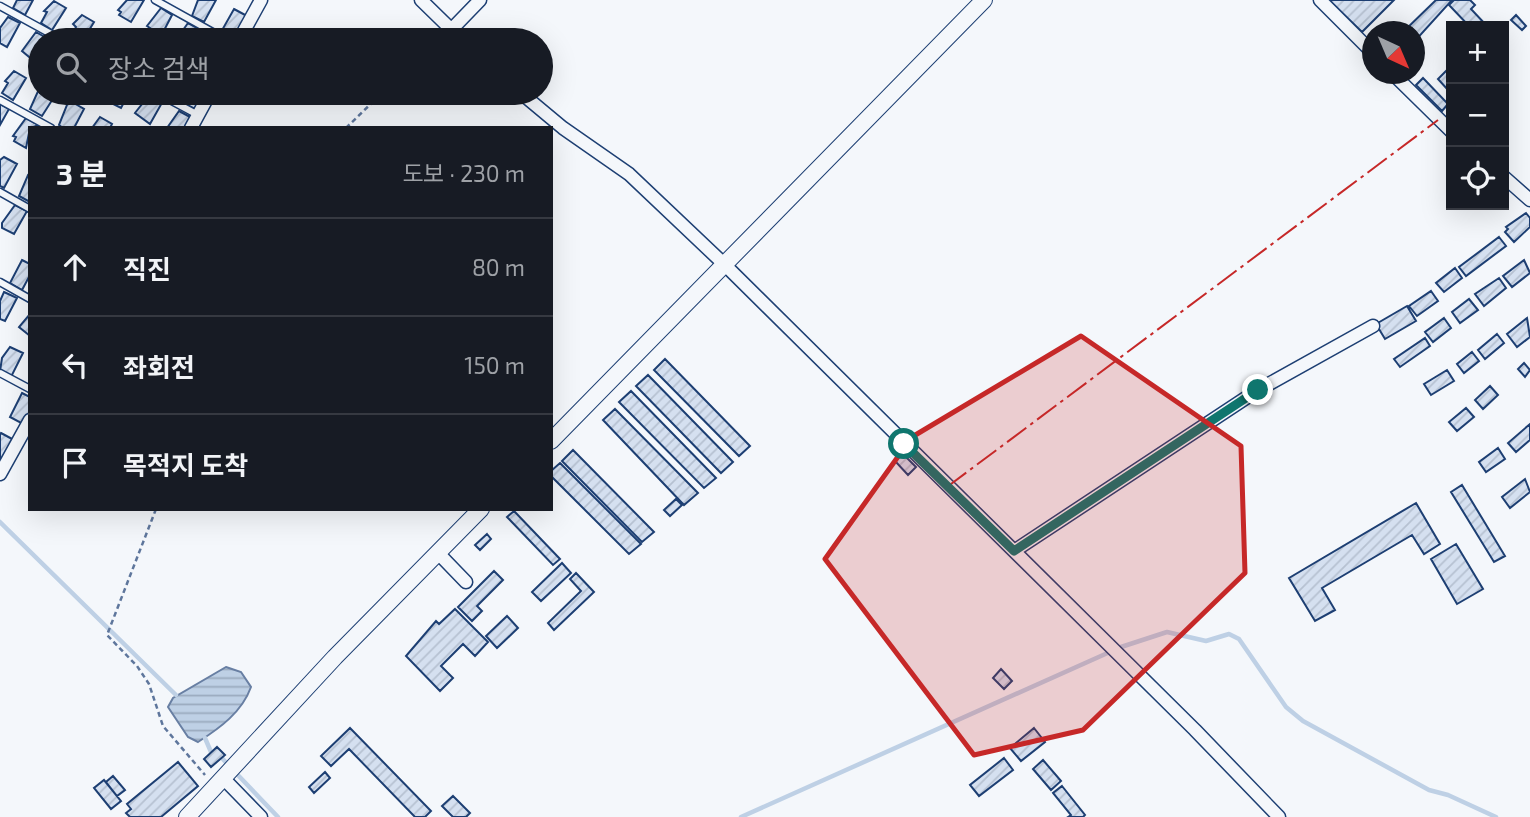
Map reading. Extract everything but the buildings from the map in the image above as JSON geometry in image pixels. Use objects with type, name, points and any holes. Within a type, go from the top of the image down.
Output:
[{"type":"street","points":[[246,28],[261,0]]},
{"type":"street","points":[[421,0],[449,28]]},
{"type":"street","points":[[453,28],[480,0]]},
{"type":"street","points":[[553,440],[984,0]]},
{"type":"street","points":[[1320,0],[1362,41]]},
{"type":"street","points":[[1403,84],[1446,126]]},
{"type":"street","points":[[192,126],[203,105]]},
{"type":"street","points":[[535,105],[563,128],[629,174],[726,266],[1279,817]]},
{"type":"street","points":[[1509,181],[1530,200]]},
{"type":"street","points":[[1014,551],[1258,390],[1373,326]]},
{"type":"street","points":[[1,471],[28,424]]},
{"type":"street","points":[[187,817],[221,784],[335,657],[479,511]]},
{"type":"street","points":[[438,553],[466,582]]},
{"type":"street","points":[[221,784],[261,817]]},
{"type":"lane","points":[[155,0],[206,28]]},
{"type":"lane","points":[[0,6],[40,28]]},
{"type":"lane","points":[[0,100],[47,126]]},
{"type":"lane","points":[[179,105],[198,115]]},
{"type":"lane","points":[[0,192],[28,208]]},
{"type":"lane","points":[[0,282],[28,298]]},
{"type":"lane","points":[[0,373],[28,388]]},
{"type":"path","points":[[348,126],[370,105]]},
{"type":"path","points":[[155,511],[107,635],[137,666],[149,684],[163,726],[221,784]]},
{"type":"highlighted area","points":[[1081,336],[1241,446],[1245,573],[1083,730],[974,755],[825,559],[912,437]]},
{"type":"water","points":[[226,667],[241,672],[251,687],[236,712],[198,742],[188,737],[168,707],[173,698]]},
{"type":"waterway","points":[[0,522],[176,695]]},
{"type":"waterway","points":[[741,817],[1121,647],[1167,632],[1206,641],[1229,634],[1239,639],[1286,707],[1303,721],[1429,790],[1448,795],[1496,817]]},
{"type":"waterway","points":[[205,738],[211,752]]},
{"type":"waterway","points":[[222,758],[229,766]]},
{"type":"waterway","points":[[235,772],[278,817]]},
{"type":"power","points":[[947,487],[1438,120]]},
{"type":"route","points":[[904,444],[1014,551],[1258,390]]}]
